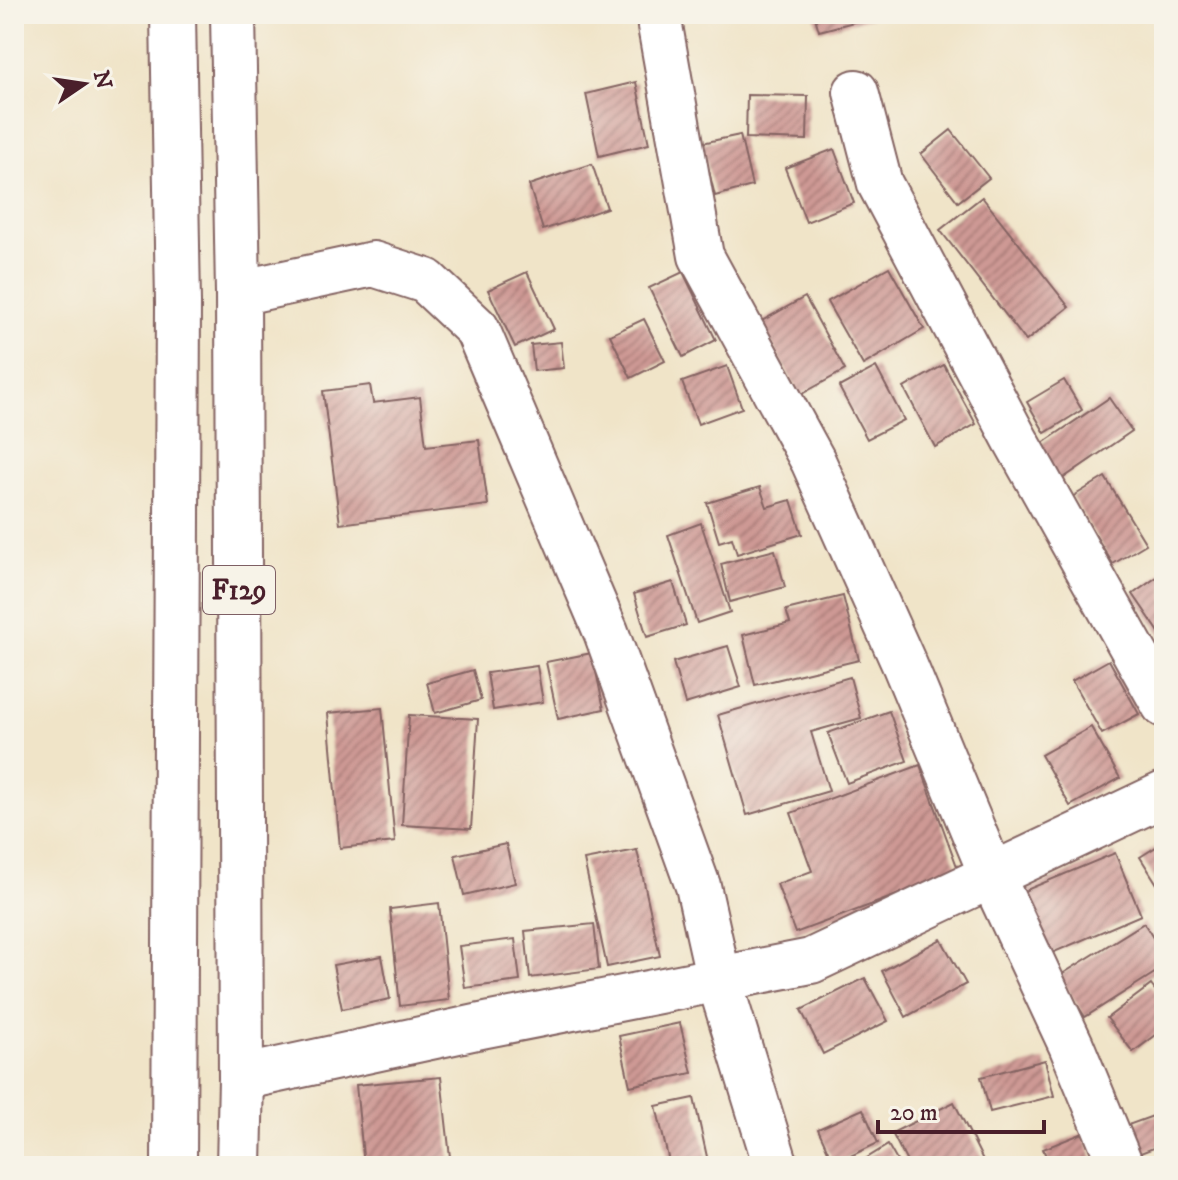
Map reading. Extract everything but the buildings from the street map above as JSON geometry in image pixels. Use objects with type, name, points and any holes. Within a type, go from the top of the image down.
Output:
[{"type":"street","name":"F129","points":[[173,14],[178,303],[174,1166]]},
{"type":"street","name":"F129","points":[[233,14],[238,293],[239,1166]]},
{"type":"street","points":[[660,26],[701,256],[813,461],[905,666],[992,876],[1071,1045],[1121,1166]]},
{"type":"street","points":[[856,92],[880,184],[1015,439],[1164,705]]},
{"type":"street","points":[[238,293],[373,264],[426,281],[477,329],[606,632],[698,886],[719,980],[776,1166]]},
{"type":"street","points":[[241,1078],[481,1026],[811,961],[1164,794]]}]
